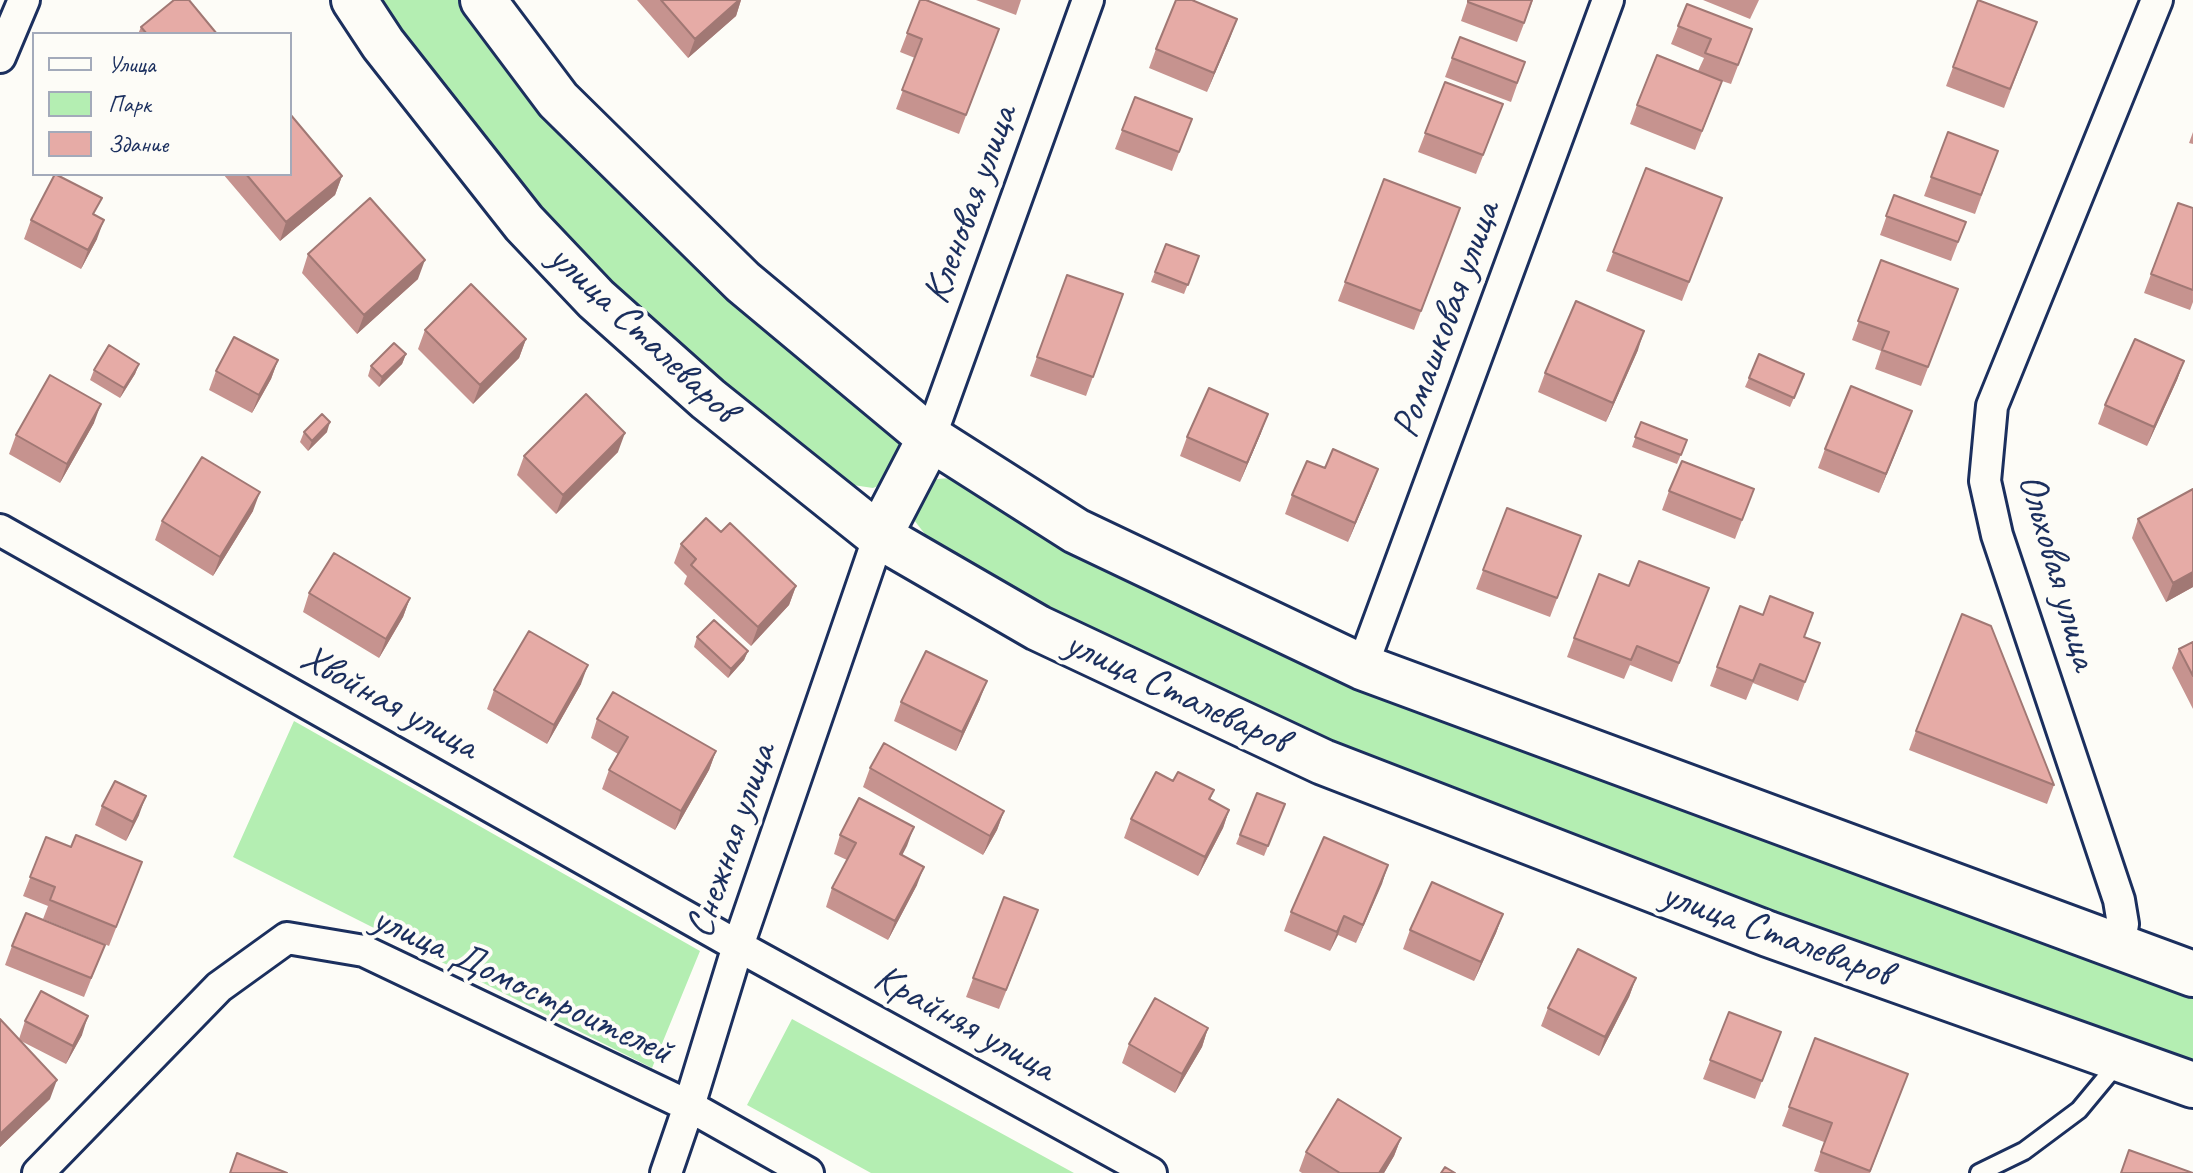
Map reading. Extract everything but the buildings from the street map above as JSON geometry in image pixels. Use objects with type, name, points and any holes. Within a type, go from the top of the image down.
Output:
[{"type":"main road","name":"улица Сталеваров","points":[[354,0],[383,44],[524,223],[596,299],[708,399],[879,536],[1038,628],[1323,762],[1768,934],[2193,1085]]},
{"type":"main road","points":[[483,0],[558,100],[743,282],[930,438],[1076,531],[1362,667],[2193,974]]},
{"type":"main road","points":[[879,536],[930,438]]},
{"type":"street","points":[[0,57],[24,0]]},
{"type":"street","name":"Кленовая улица","points":[[930,438],[1088,0]]},
{"type":"street","name":"Ромашковая улица","points":[[1362,667],[1608,0]]},
{"type":"street","name":"Ольховая улица","points":[[2119,946],[2123,924],[2119,900],[1997,535],[1985,481],[1992,406],[2157,0]]},
{"type":"street","name":"Хвойная улица","points":[[0,530],[738,946]]},
{"type":"street","name":"Снежная улица","points":[[666,1173],[738,946],[879,536]]},
{"type":"street","name":"улица Домостроителей","points":[[38,1173],[219,987],[287,938],[364,951],[689,1106],[808,1173]]},
{"type":"street","name":"Крайняя улица","points":[[738,946],[1151,1173]]},
{"type":"lane","points":[[1979,1173],[2024,1151],[2079,1110],[2121,1059]]},
{"type":"green space","points":[[375,0],[464,0],[891,428],[900,446],[900,464],[885,483],[873,488],[853,485],[781,432],[564,239]]},
{"type":"green space","points":[[953,478],[1346,683],[2193,994],[2193,1066],[1499,816],[1312,741],[1020,595],[928,538],[914,520],[911,505],[926,483]]},
{"type":"green space","points":[[294,721],[700,951],[652,1068],[233,857]]},
{"type":"green space","points":[[792,1019],[1074,1173],[871,1173],[747,1105]]}]
